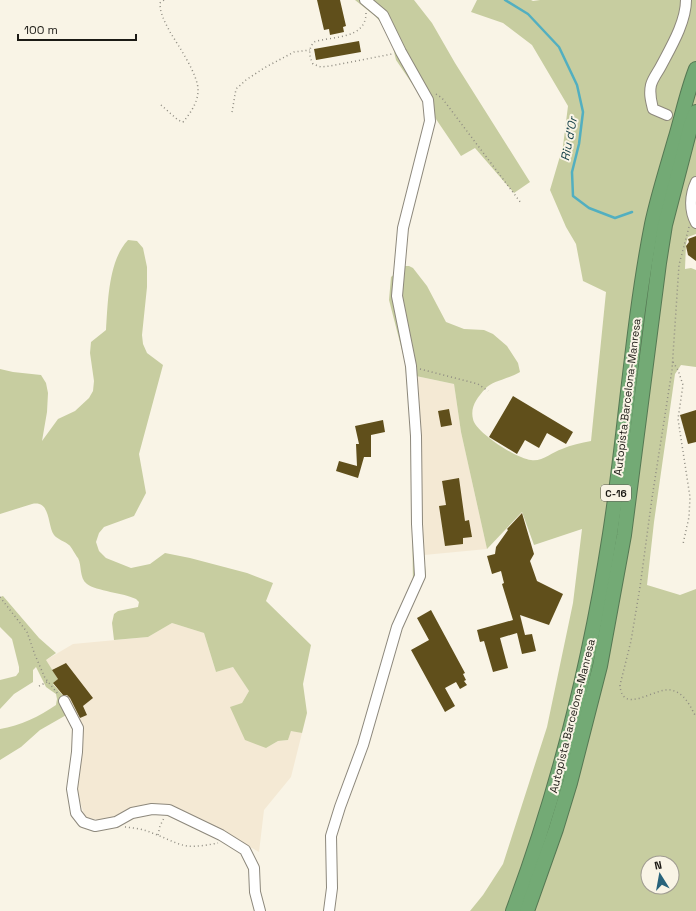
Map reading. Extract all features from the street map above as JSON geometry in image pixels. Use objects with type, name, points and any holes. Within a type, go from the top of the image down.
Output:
[{"type":"highway","name":"Autopista Barcelona-Manresa","points":[[513,911],[543,826],[557,780],[586,666],[610,533],[626,415],[631,360],[645,262],[653,221],[696,70]]},
{"type":"highway","name":"Autopista Barcelona-Manresa","points":[[527,911],[552,842],[570,783],[600,666],[624,535],[658,263],[665,225],[691,125],[696,112]]},
{"type":"street","points":[[667,115],[653,109],[650,97],[652,83],[680,29],[686,0]]},
{"type":"street","points":[[329,911],[332,888],[331,836],[340,806],[363,745],[397,627],[420,576],[417,524],[416,436],[411,366],[397,296],[403,228],[411,190],[430,121],[428,100],[401,52],[383,15],[365,5]]},
{"type":"street","points":[[695,221],[690,202],[696,182]]},
{"type":"street","points":[[64,701],[78,728],[77,752],[72,789],[76,813],[83,822],[95,826],[116,822],[132,813],[152,809],[172,811],[246,850],[254,868],[255,892],[260,911]]},
{"type":"path","points":[[161,105],[178,120],[183,122],[191,113],[198,92],[196,82],[188,62],[162,18],[160,3],[164,0]]},
{"type":"path","points":[[365,5],[365,20],[355,32],[314,42],[310,50],[312,64],[321,67],[334,66],[401,52]]},
{"type":"path","points":[[232,112],[236,89],[246,80],[264,68],[294,52],[310,50]]},
{"type":"path","points":[[424,93],[433,92],[442,98],[521,203]]},
{"type":"path","points":[[695,221],[688,229],[679,265],[673,362],[640,588],[631,641],[621,680],[621,691],[624,697],[630,700],[670,690],[676,692],[686,699],[696,717]]},
{"type":"path","points":[[673,362],[678,370],[683,385],[678,419],[690,497],[689,518],[683,544]]},
{"type":"path","points":[[411,366],[424,371],[478,384],[488,391]]},
{"type":"path","points":[[0,597],[27,632],[47,682],[64,701]]},
{"type":"path","points":[[40,686],[47,682]]},
{"type":"path","points":[[158,835],[162,820],[172,811]]},
{"type":"path","points":[[104,824],[112,827],[140,829],[158,835],[174,843],[187,846],[200,846],[229,840]]},
{"type":"shaded area","points":[[416,376],[454,384],[461,432],[487,549],[424,555]]},
{"type":"shaded area","points":[[172,623],[204,633],[216,672],[233,667],[249,691],[242,703],[266,748],[278,741],[288,740],[291,730],[302,733],[291,777],[264,810],[259,852],[210,825],[163,806],[126,810],[112,820],[104,821],[85,817],[77,792],[82,746],[81,723],[75,710],[53,683],[46,660],[73,644],[148,637]]},
{"type":"green space","points":[[355,0],[414,0],[432,23],[455,63],[530,182],[514,193],[475,148],[461,156],[396,60],[389,31],[375,16]]},
{"type":"green space","points":[[477,0],[696,0],[696,234],[688,237],[686,244],[685,269],[691,268],[696,270],[696,367],[681,365],[675,374],[654,522],[647,585],[680,595],[696,589],[696,911],[470,911],[483,895],[503,864],[547,727],[573,603],[582,529],[534,545],[522,512],[487,549],[461,432],[454,384],[416,376],[426,576],[411,609],[403,605],[413,586],[411,434],[405,362],[389,300],[391,277],[404,266],[413,268],[427,286],[446,322],[464,329],[484,330],[493,334],[507,346],[518,363],[520,372],[491,384],[477,399],[473,407],[472,415],[475,424],[481,431],[507,450],[531,460],[539,460],[558,450],[591,441],[606,292],[583,281],[576,244],[566,227],[550,190],[563,146],[568,106],[532,45],[503,23],[471,12]]},
{"type":"green space","points":[[128,240],[137,241],[143,248],[147,267],[147,287],[142,335],[143,344],[147,353],[163,365],[139,454],[146,493],[134,516],[104,527],[99,533],[96,542],[99,551],[106,558],[131,568],[150,564],[165,553],[247,573],[273,583],[266,601],[311,645],[303,684],[307,713],[302,733],[291,731],[288,740],[278,741],[266,748],[245,740],[230,707],[242,703],[249,691],[233,667],[216,672],[204,633],[172,623],[148,637],[114,640],[112,623],[114,614],[118,611],[138,607],[139,602],[131,597],[87,584],[84,581],[78,558],[66,542],[54,535],[48,514],[42,506],[32,504],[0,514],[0,369],[41,375],[46,383],[48,393],[47,412],[42,441],[58,419],[75,411],[89,398],[93,391],[94,381],[90,353],[91,342],[106,330],[110,283],[116,259]]},
{"type":"green space","points":[[3,596],[39,638],[56,653],[46,660],[58,679],[53,684],[75,710],[40,730],[21,747],[0,760],[0,729],[15,726],[37,717],[56,705],[57,699],[56,694],[46,687],[36,667],[33,670],[33,682],[14,694],[0,709],[0,680],[16,676],[19,672],[12,639],[0,627],[0,597]]},
{"type":"building","points":[[317,0],[340,0],[346,26],[343,27],[344,32],[330,35],[329,29],[324,30]]},
{"type":"building","points":[[359,41],[361,52],[316,60],[314,49]]},
{"type":"building","points":[[696,236],[696,261],[688,255],[686,246],[689,242],[688,239]]},
{"type":"building","points":[[513,396],[573,432],[566,444],[547,433],[539,448],[525,440],[517,454],[489,437]]},
{"type":"building","points":[[449,409],[452,425],[441,427],[438,411]]},
{"type":"building","points":[[696,410],[696,442],[688,444],[680,415]]},
{"type":"building","points":[[383,420],[385,432],[371,435],[371,457],[364,457],[358,478],[336,471],[339,461],[357,466],[356,444],[359,444],[355,426]]},
{"type":"building","points":[[459,478],[465,521],[469,520],[472,537],[463,538],[463,544],[445,546],[439,506],[446,505],[442,481]]},
{"type":"building","points":[[522,513],[534,554],[530,561],[537,581],[563,594],[549,625],[520,615],[525,635],[532,634],[536,651],[522,654],[517,633],[500,638],[508,668],[493,672],[484,641],[480,642],[477,630],[513,620],[502,584],[504,583],[501,571],[492,574],[487,556],[495,554],[496,547],[508,530],[507,529]]},
{"type":"building","points":[[431,610],[465,673],[463,674],[466,680],[464,681],[467,685],[460,689],[456,682],[445,688],[455,706],[445,712],[411,650],[429,640],[417,618]]},
{"type":"building","points":[[66,663],[93,698],[83,706],[87,715],[80,718],[70,698],[67,695],[63,695],[53,683],[58,679],[52,670]]},
{"type":"waterway","name":"Riu d'Or","points":[[505,0],[528,14],[559,47],[577,85],[583,112],[579,144],[572,172],[573,196],[589,208],[615,218],[632,212]]}]
